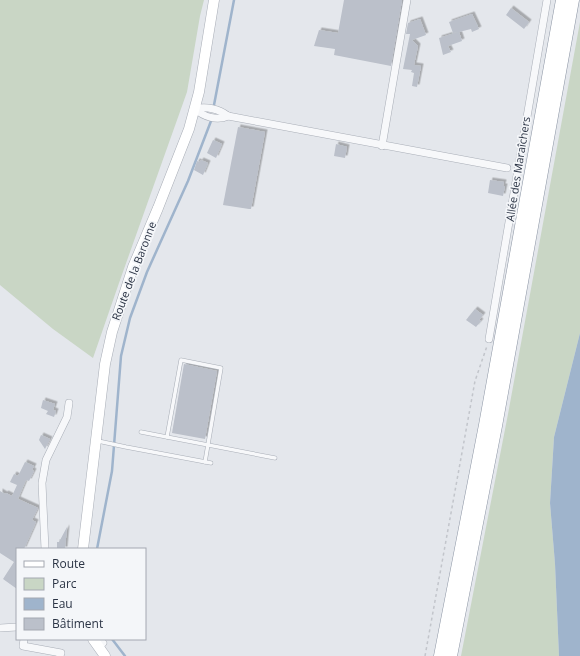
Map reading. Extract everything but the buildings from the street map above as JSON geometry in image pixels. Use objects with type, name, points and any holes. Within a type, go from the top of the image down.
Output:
[{"type":"highway","points":[[440,656],[488,410],[562,0]]},
{"type":"highway","points":[[451,656],[496,426],[573,0]]},
{"type":"main road","name":"Route de la Baronne","points":[[83,548],[105,364],[119,310],[134,267],[189,129],[195,109],[214,0]]},
{"type":"main road","points":[[96,640],[105,656]]},
{"type":"main road","points":[[96,640],[110,656]]},
{"type":"street","points":[[382,146],[407,0]]},
{"type":"street","name":"Allée des Maraîchers","points":[[490,339],[547,0]]},
{"type":"street","points":[[195,109],[201,115],[221,119],[228,116],[382,146],[507,168]]},
{"type":"street","points":[[45,548],[42,483],[46,460],[67,417],[69,403]]},
{"type":"street","points":[[0,628],[16,627]]},
{"type":"street","points":[[24,640],[23,646],[61,653],[60,656]]},
{"type":"lane","points":[[167,437],[181,360],[221,368],[205,462]]},
{"type":"lane","points":[[141,432],[275,458]]},
{"type":"lane","points":[[95,440],[211,463]]},
{"type":"path","points":[[425,656],[475,381],[490,339]]},
{"type":"green space","points":[[0,0],[204,0],[187,92],[93,358],[53,329],[0,285]]},
{"type":"green space","points":[[580,22],[580,333],[554,437],[550,503],[555,564],[559,656],[461,656],[508,414]]},
{"type":"water","points":[[580,333],[580,656],[559,656],[555,564],[550,503],[554,437]]},
{"type":"waterway","points":[[214,105],[234,0]]},
{"type":"waterway","points":[[97,548],[112,471],[121,356],[130,318],[147,272],[188,181],[211,121]]},
{"type":"waterway","points":[[113,640],[125,656]]}]
